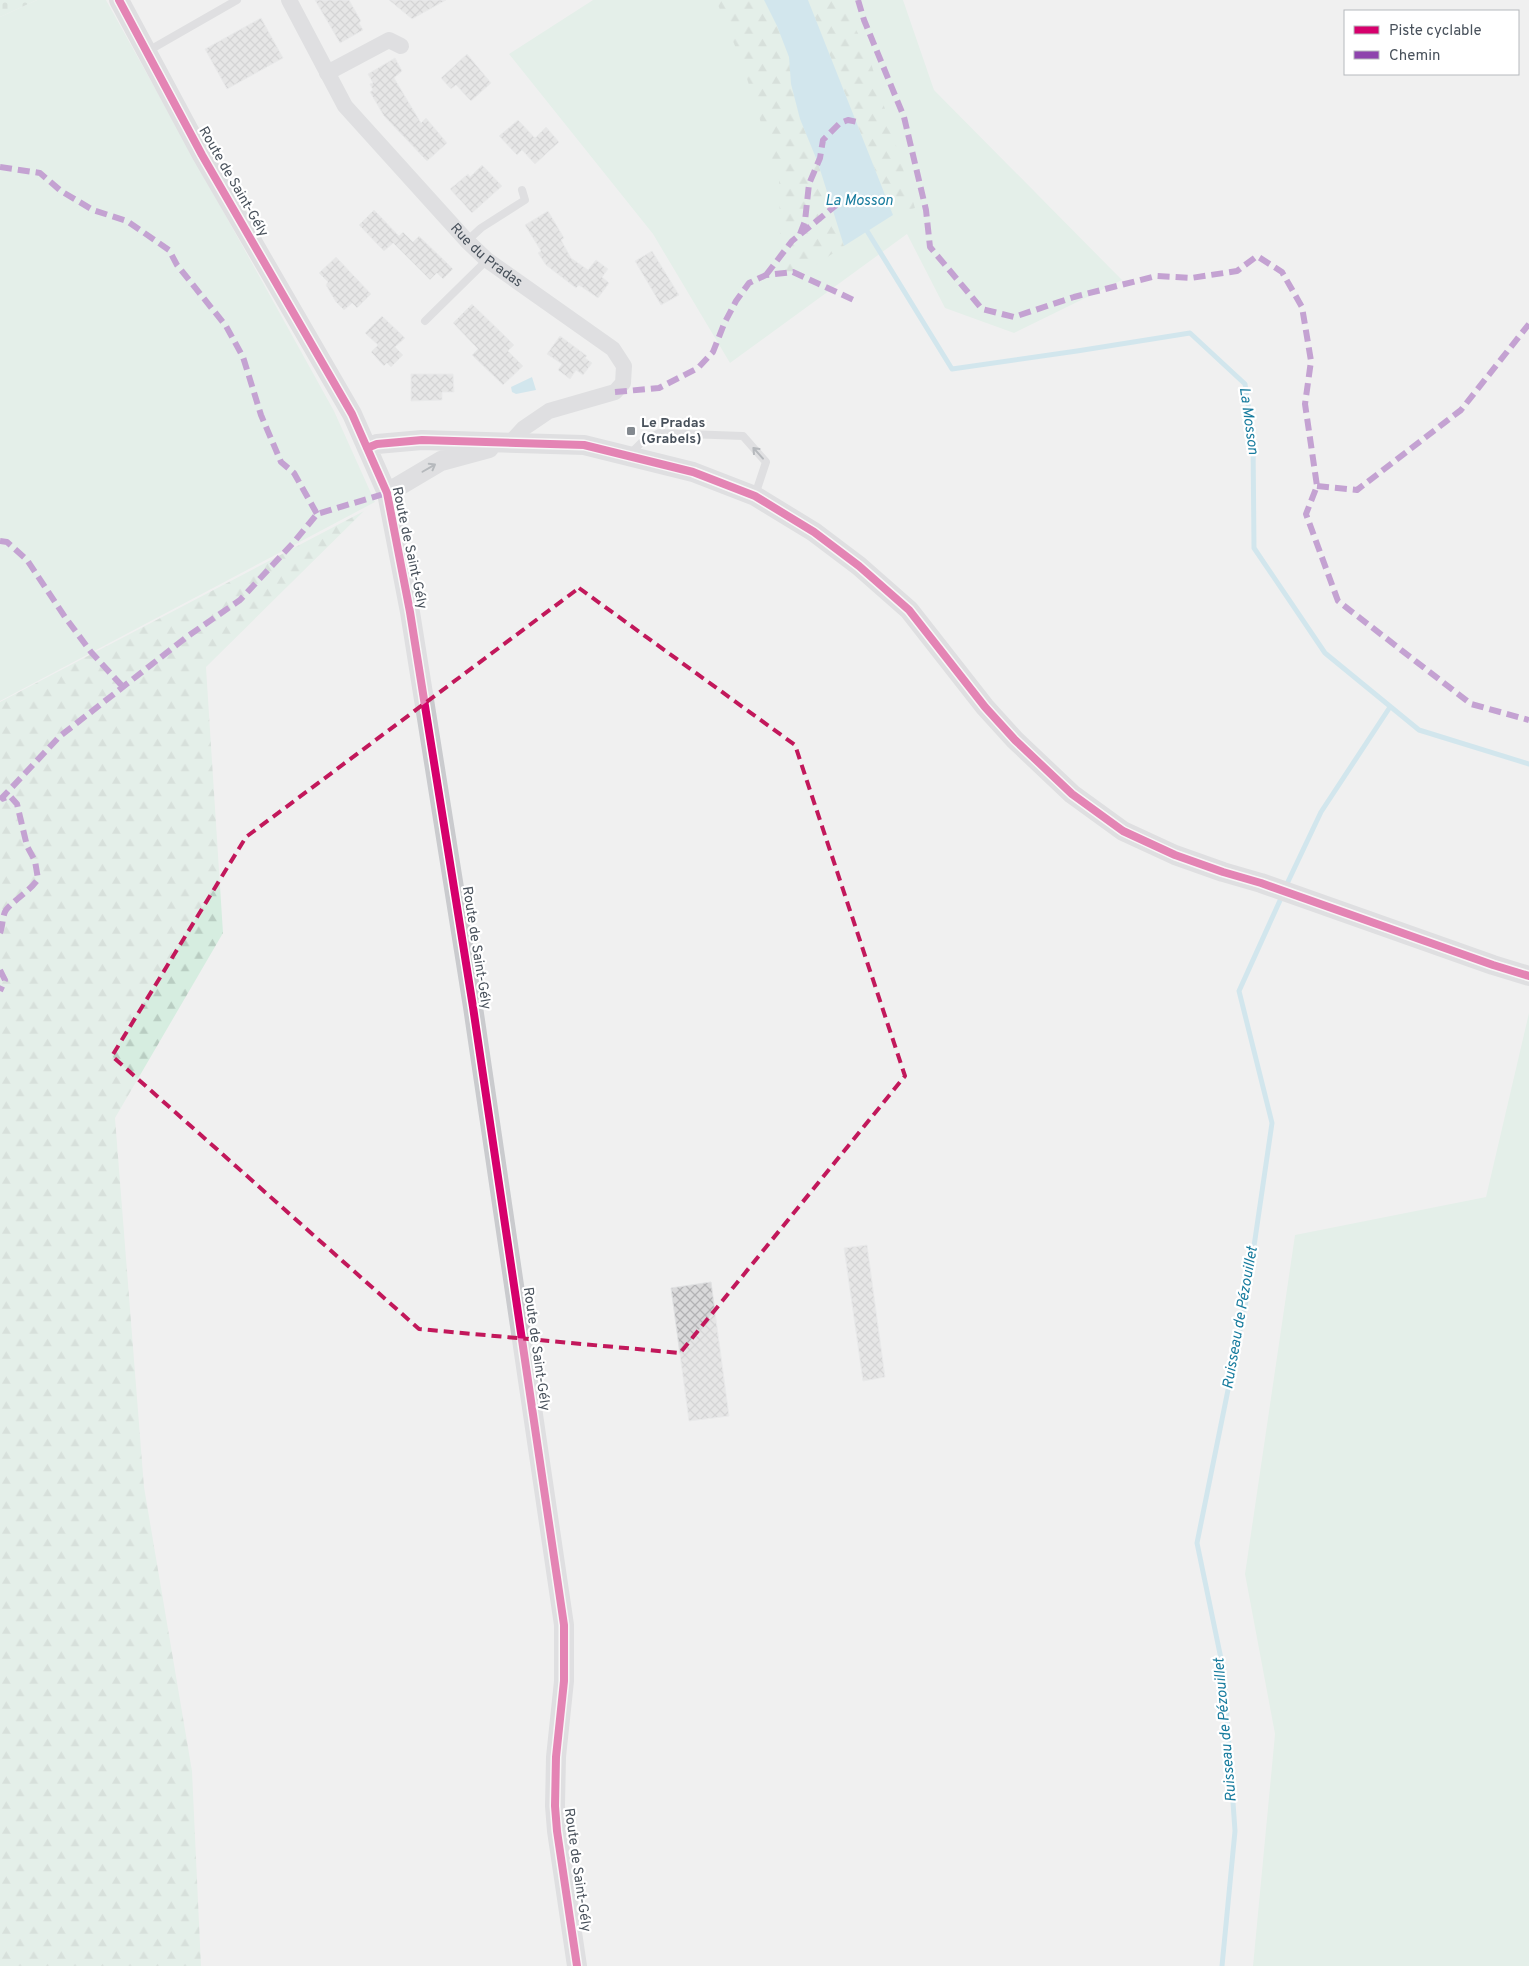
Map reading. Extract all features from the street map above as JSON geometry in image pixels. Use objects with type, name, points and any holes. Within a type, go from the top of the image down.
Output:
[{"type":"street","name":"Route de Saint-Gély","points":[[119,0],[202,154],[352,414],[387,493],[410,612],[473,1007],[564,1625],[564,1681],[556,1757],[555,1806],[577,1966]]},
{"type":"street","name":"Rue du Pradas","points":[[289,0],[345,106],[467,241],[487,260],[613,349],[624,366],[623,383],[615,392],[549,411],[524,428],[510,443]]},
{"type":"street","points":[[327,73],[389,40],[401,46]]},
{"type":"street","points":[[367,448],[377,444],[422,440],[584,445],[693,472],[754,496],[814,532],[859,566],[909,610],[985,707],[1015,740],[1072,794],[1123,831],[1175,855],[1529,976]]},
{"type":"street","points":[[387,493],[442,461],[510,443]]},
{"type":"lane","points":[[147,52],[237,0]]},
{"type":"lane","points":[[467,241],[481,228],[525,200],[522,190]]},
{"type":"lane","points":[[425,321],[487,260]]},
{"type":"lane","points":[[629,455],[641,443],[659,433],[743,436],[766,462],[754,496]]},
{"type":"highlighted area","points":[[579,588],[795,745],[905,1076],[680,1353],[419,1329],[112,1056],[246,837]]},
{"type":"green space","points":[[0,0],[37,0],[0,17]]},
{"type":"green space","points":[[37,0],[106,0],[334,411],[375,502],[0,701],[0,17]]},
{"type":"green space","points":[[593,0],[903,0],[934,90],[1122,280],[1014,333],[945,308],[907,234],[730,363],[653,234],[509,54]]},
{"type":"green space","points":[[716,0],[764,0],[789,57],[791,84],[800,119],[818,163],[844,246],[781,288],[779,180],[742,63]]},
{"type":"green space","points":[[808,0],[840,0],[867,50],[915,208],[893,215]]},
{"type":"green space","points":[[364,511],[206,667],[223,933],[115,1118],[144,1487],[192,1771],[201,1966],[0,1966],[0,702]]},
{"type":"green space","points":[[1529,1013],[1529,1966],[1253,1966],[1275,1734],[1245,1574],[1295,1235],[1486,1197]]},
{"type":"water","name":"La Mosson","points":[[764,0],[808,0],[893,215],[844,246],[818,163],[800,119],[791,84],[789,57]]},
{"type":"water","points":[[532,377],[536,390],[516,394],[512,392],[511,387]]},
{"type":"building","points":[[315,0],[349,0],[361,21],[359,23],[363,30],[340,43]]},
{"type":"building","points":[[389,0],[446,0],[412,19]]},
{"type":"building","points":[[261,18],[283,58],[227,89],[205,49]]},
{"type":"building","points":[[467,54],[491,83],[471,101],[456,85],[451,89],[441,78]]},
{"type":"building","points":[[395,58],[402,71],[394,78],[421,123],[426,118],[447,143],[427,161],[384,116],[370,92],[373,90],[370,84],[373,83],[368,74]]},
{"type":"building","points":[[518,120],[535,138],[546,127],[559,142],[535,164],[522,150],[517,155],[499,136]]},
{"type":"building","points":[[482,165],[502,186],[472,213],[450,189],[468,174],[470,177]]},
{"type":"building","points":[[374,210],[399,236],[403,232],[413,242],[419,236],[453,269],[443,279],[437,273],[430,280],[393,243],[384,251],[359,225]]},
{"type":"building","points":[[548,211],[564,238],[561,240],[571,258],[588,270],[596,260],[608,269],[602,277],[609,283],[598,298],[579,285],[576,288],[546,265],[538,253],[541,251],[525,225]]},
{"type":"building","points":[[652,251],[679,295],[661,305],[635,261]]},
{"type":"building","points":[[336,257],[371,294],[357,308],[352,303],[344,310],[336,302],[326,285],[328,282],[319,273]]},
{"type":"building","points":[[472,304],[514,345],[508,351],[523,366],[503,385],[472,355],[478,349],[453,323]]},
{"type":"building","points":[[382,316],[405,338],[395,347],[403,355],[391,367],[387,363],[384,366],[371,352],[378,345],[365,333]]},
{"type":"building","points":[[560,336],[587,356],[585,358],[592,363],[583,375],[576,370],[570,379],[558,370],[562,364],[547,354]]},
{"type":"building","points":[[411,374],[453,374],[454,392],[442,392],[442,400],[411,401]]},
{"type":"building","points":[[867,1245],[885,1377],[863,1381],[844,1248]]},
{"type":"building","points":[[711,1282],[729,1416],[689,1421],[671,1288]]},
{"type":"waterway","name":"La Mosson","points":[[864,226],[952,369],[1190,333],[1245,384],[1253,438],[1254,548],[1325,653],[1419,730],[1529,764]]},
{"type":"waterway","name":"Ruisseau de Pézouillet","points":[[1285,888],[1321,812],[1390,707]]},
{"type":"waterway","name":"Ruisseau de Pézouillet","points":[[1222,1966],[1235,1831],[1224,1673],[1197,1543],[1246,1301],[1272,1123],[1239,991],[1282,896]]},
{"type":"marked path","points":[[858,0],[864,20],[904,117],[926,210],[930,247],[982,309],[1014,317],[1074,297],[1156,276],[1191,278],[1237,271],[1257,256],[1282,272],[1302,307],[1311,361],[1305,404],[1317,486],[1306,514],[1338,601],[1471,704],[1529,720]]},
{"type":"marked path","points":[[800,234],[805,221],[809,184],[820,158],[823,140],[840,123],[848,120],[857,122]]},
{"type":"marked path","points":[[0,167],[40,173],[61,191],[93,210],[127,221],[169,250],[177,265],[226,326],[243,357],[261,415],[281,462],[294,473],[317,514]]},
{"type":"marked path","points":[[766,275],[792,241],[840,202]]},
{"type":"marked path","points":[[615,392],[659,388],[698,368],[713,352],[724,324],[736,301],[749,283],[766,275],[793,272],[858,302]]},
{"type":"marked path","points":[[1317,486],[1357,490],[1461,410],[1529,324]]},
{"type":"marked path","points":[[0,800],[59,737],[188,636],[240,600],[294,542],[317,514],[387,493]]},
{"type":"marked path","points":[[0,541],[7,542],[27,560],[91,652],[123,687]]},
{"type":"marked path","points":[[0,933],[6,910],[31,888],[38,879],[35,861],[27,846],[17,804],[10,796],[2,799]]},
{"type":"marked path","points":[[0,970],[5,980],[0,991]]},
{"type":"cycle path","points":[[119,0],[202,155],[352,414],[387,493],[410,612],[473,1007],[564,1625],[564,1681],[556,1757],[555,1806],[577,1966]]},
{"type":"cycle path","points":[[367,448],[377,444],[422,440],[584,445],[693,472],[755,496],[814,532],[859,566],[909,610],[985,707],[1015,740],[1072,794],[1123,831],[1175,855],[1529,976]]},
{"type":"place","name":"Le Pradas (Grabels)","points":[[631,431]]}]
